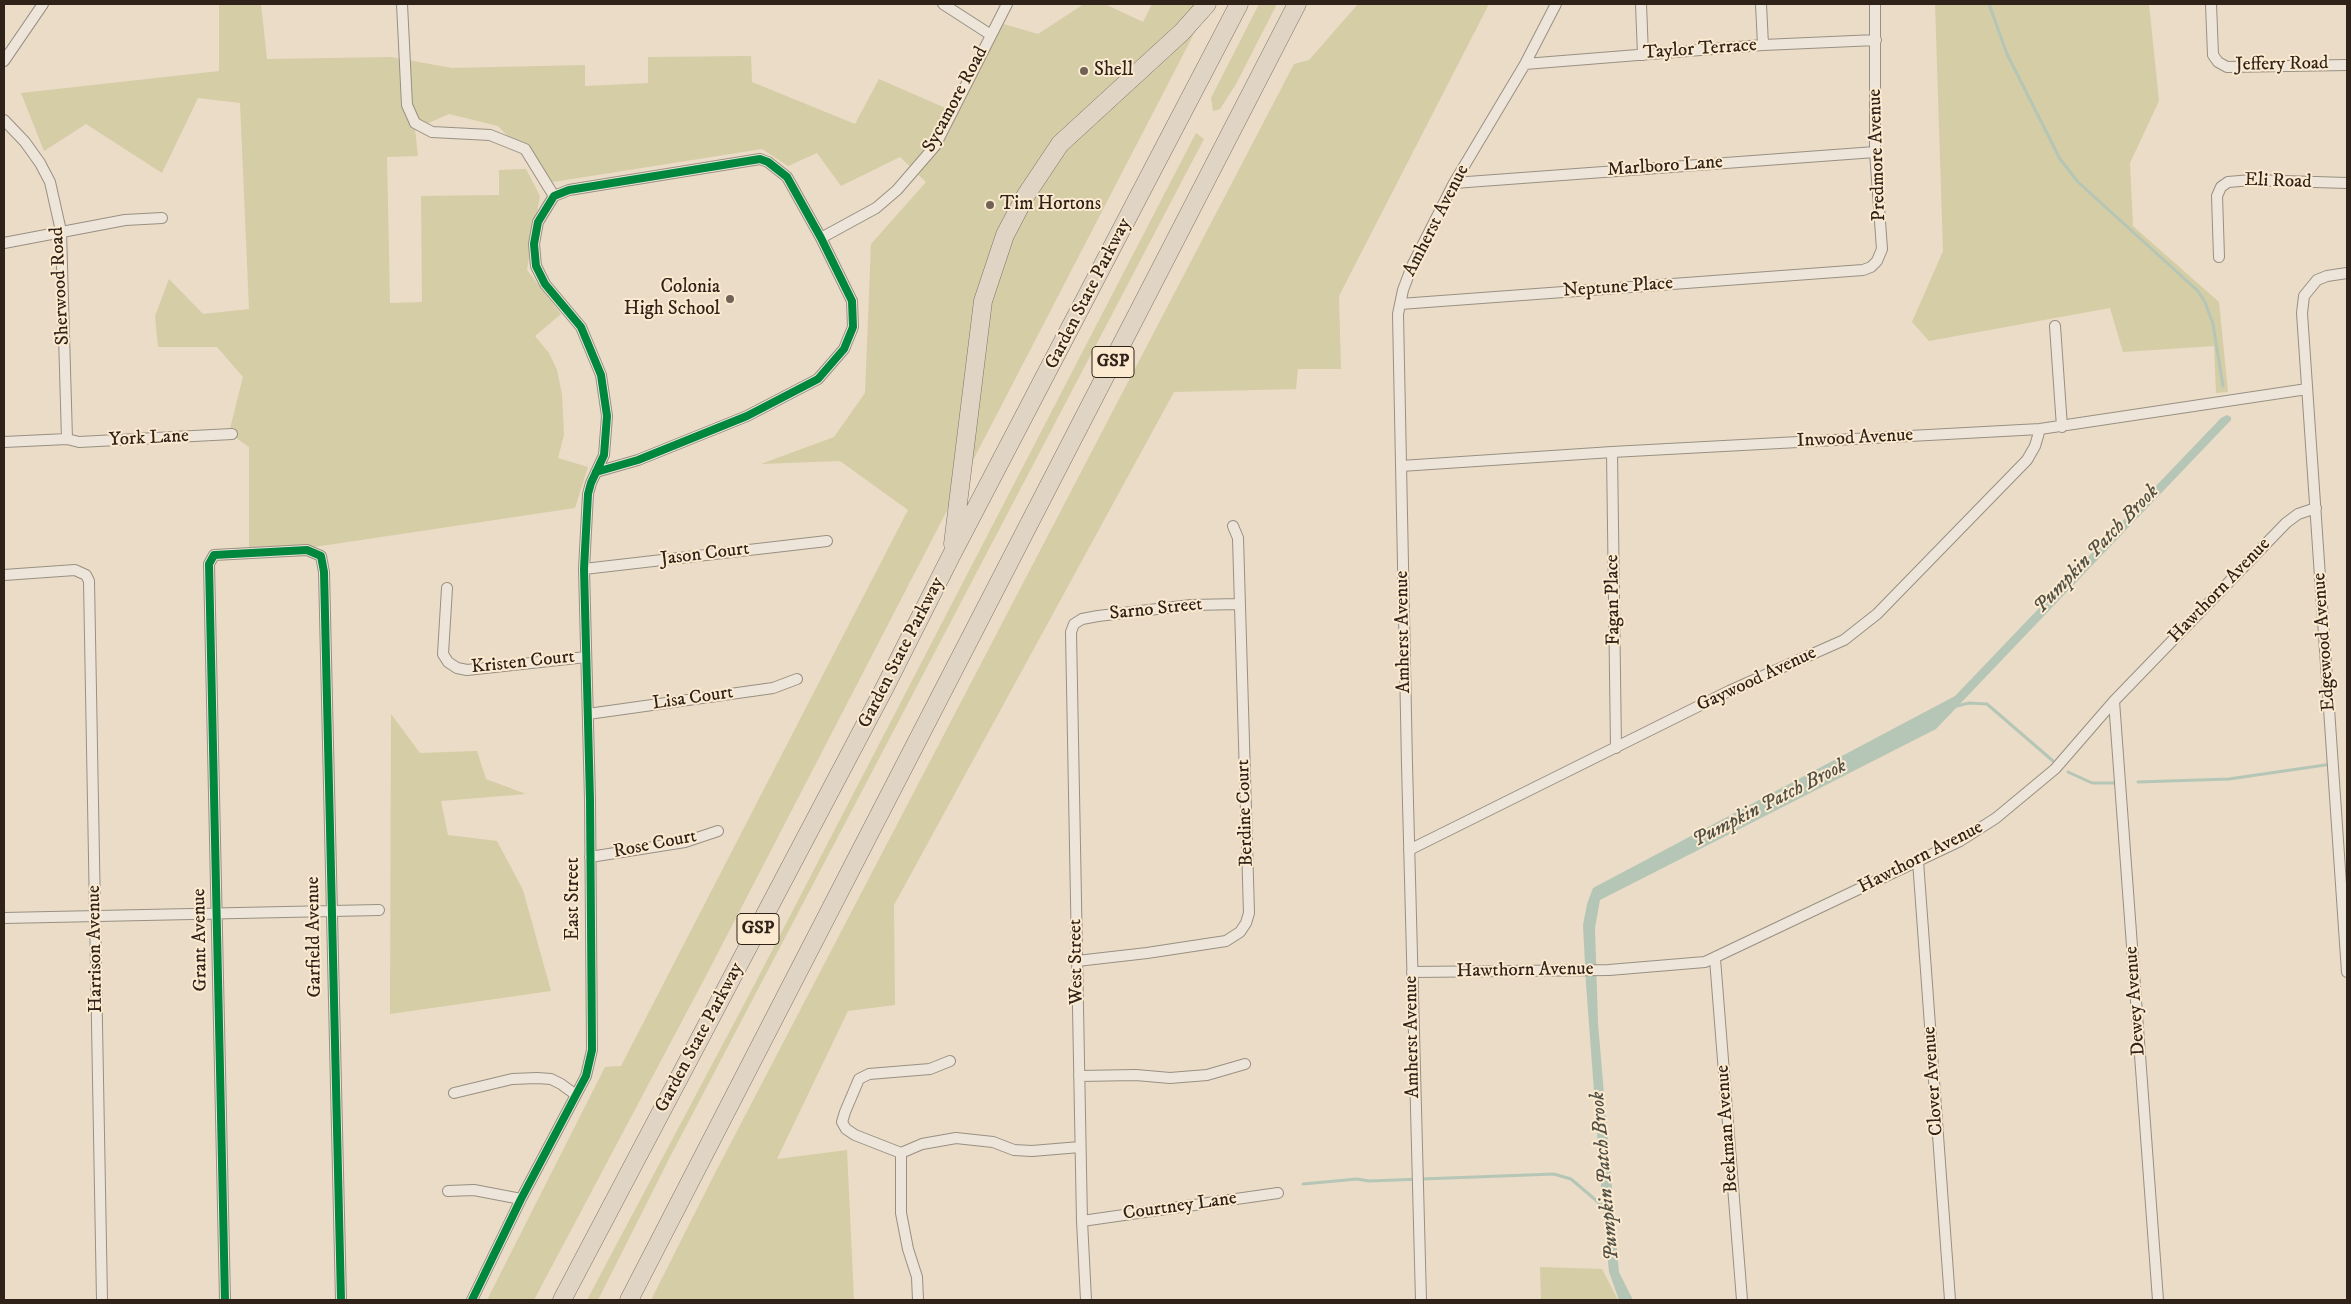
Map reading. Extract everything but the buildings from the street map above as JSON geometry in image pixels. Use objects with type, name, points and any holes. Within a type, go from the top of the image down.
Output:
[{"type":"highway","points":[[951,556],[983,301],[1005,235],[1026,196],[1060,144],[1182,32],[1207,4]]},
{"type":"highway","name":"Garden State Parkway","points":[[562,1300],[884,689],[951,556],[1239,4]]},
{"type":"highway","name":"GSP","points":[[629,1300],[1297,4]]},
{"type":"street","points":[[4,61],[43,4]]},
{"type":"street","points":[[402,4],[407,105],[415,122],[432,132],[490,135],[525,149],[554,196],[568,190],[760,159],[768,162],[786,176],[822,238],[852,301],[853,327],[844,348],[835,362],[818,379],[747,416],[638,460],[596,472]]},
{"type":"street","points":[[943,4],[991,35]]},
{"type":"street","name":"Sycamore Road","points":[[822,238],[876,208],[898,190],[935,146],[1007,4]]},
{"type":"street","name":"Amherst Avenue","points":[[1421,1300],[1409,850],[1398,314],[1412,266],[1454,183],[1524,64],[1556,4]]},
{"type":"street","points":[[1642,4],[1643,54]]},
{"type":"street","points":[[1761,4],[1763,45]]},
{"type":"street","name":"Predmore Avenue","points":[[1836,272],[1871,267],[1877,261],[1882,249],[1875,152],[1875,4]]},
{"type":"street","name":"Jeffery Road","points":[[2210,4],[2213,55],[2218,62],[2227,67],[2347,64]]},
{"type":"street","name":"Taylor Terrace","points":[[1524,64],[1763,45],[1876,40]]},
{"type":"street","name":"Sherwood Road","points":[[4,120],[40,163],[50,182],[61,231],[67,439]]},
{"type":"street","name":"Marlboro Lane","points":[[1454,183],[1875,152]]},
{"type":"street","name":"Eli Road","points":[[2219,257],[2217,196],[2221,187],[2228,182],[2252,180],[2347,184]]},
{"type":"street","name":"East Street","points":[[472,1300],[521,1199],[586,1076],[592,1050],[588,714],[584,568],[588,494],[604,455],[606,409],[601,375],[581,327],[545,284],[536,266],[534,244],[538,222],[554,196]]},
{"type":"street","points":[[4,242],[125,220],[162,218]]},
{"type":"street","name":"Neptune Place","points":[[1400,304],[1836,272]]},
{"type":"street","name":"Edgewood Avenue","points":[[2347,273],[2327,276],[2313,283],[2304,296],[2302,312],[2347,972]]},
{"type":"street","points":[[2055,326],[2062,427]]},
{"type":"street","name":"Inwood Avenue","points":[[1401,466],[1612,452],[2040,429],[2307,389]]},
{"type":"street","name":"Gaywood Avenue","points":[[1409,850],[1730,691],[1832,646],[1859,630],[1877,614],[2027,460],[2035,446],[2040,429]]},
{"type":"street","name":"York Lane","points":[[4,442],[67,439],[79,442],[232,434]]},
{"type":"street","name":"Fagan Place","points":[[1612,452],[1616,748]]},
{"type":"street","name":"Hawthorn Avenue","points":[[1412,972],[1609,970],[1690,964],[1715,958],[1960,841],[2025,795],[2055,769],[2114,701],[2286,523],[2298,514],[2316,508]]},
{"type":"street","name":"Berdine Court","points":[[1077,961],[1148,954],[1226,941],[1240,932],[1246,923],[1249,913],[1238,538],[1233,526]]},
{"type":"street","name":"Jason Court","points":[[584,568],[827,541]]},
{"type":"street","name":"Grant Avenue","points":[[225,1300],[210,559],[214,555],[313,551],[321,556],[324,572]]},
{"type":"street","name":"Harrison Avenue","points":[[4,576],[75,570],[86,575],[89,581],[91,598],[102,1300]]},
{"type":"street","name":"Garfield Avenue","points":[[324,572],[341,1300]]},
{"type":"street","name":"Kristen Court","points":[[447,588],[443,654],[448,662],[457,668],[467,670],[586,657]]},
{"type":"street","name":"Sarno Street","points":[[1074,624],[1082,619],[1151,609],[1190,605],[1240,604]]},
{"type":"street","name":"West Street","points":[[1074,624],[1070,642],[1080,1146],[1086,1300]]},
{"type":"street","name":"Lisa Court","points":[[588,714],[773,688],[797,679]]},
{"type":"street","name":"Dewey Avenue","points":[[2114,701],[2158,1300]]},
{"type":"street","name":"Rose Court","points":[[590,856],[686,842],[718,831]]},
{"type":"street","name":"Clover Avenue","points":[[1918,861],[1950,1300]]},
{"type":"street","points":[[4,918],[379,910]]},
{"type":"street","name":"Beekman Avenue","points":[[1715,958],[1742,1300]]},
{"type":"street","points":[[950,1061],[930,1069],[869,1074],[859,1079],[842,1122],[846,1129],[855,1135],[901,1153],[922,1144],[956,1138],[993,1142],[1014,1150],[1032,1151],[1080,1146]]},
{"type":"street","points":[[1079,1076],[1136,1075],[1170,1078],[1207,1075],[1245,1064]]},
{"type":"street","points":[[454,1093],[512,1079],[537,1078],[551,1079],[562,1084],[576,1095]]},
{"type":"street","points":[[901,1153],[901,1213],[908,1249],[917,1277],[918,1300]]},
{"type":"street","points":[[448,1191],[474,1190],[521,1199]]},
{"type":"street","name":"Courtney Lane","points":[[1082,1221],[1278,1193]]},
{"type":"shaded area","points":[[219,4],[261,4],[267,59],[391,57],[452,68],[585,65],[585,86],[648,83],[648,57],[751,56],[752,82],[855,124],[879,79],[950,110],[997,22],[1038,34],[1084,4],[1105,4],[1143,22],[1152,4],[1194,4],[1199,24],[708,972],[534,1300],[487,1300],[605,1067],[621,1066],[908,510],[840,461],[761,464],[834,437],[865,393],[871,244],[926,182],[900,157],[841,186],[817,153],[788,166],[762,149],[553,182],[498,126],[449,114],[415,129],[418,156],[387,157],[390,303],[422,302],[421,196],[499,195],[499,170],[526,169],[540,196],[527,270],[561,314],[535,336],[549,353],[557,370],[562,394],[564,435],[558,458],[588,467],[575,508],[274,553],[249,553],[249,447],[229,433],[243,377],[217,347],[158,347],[155,316],[169,279],[203,314],[249,309],[240,103],[198,98],[162,173],[86,124],[44,151],[21,93],[219,71]]},
{"type":"shaded area","points":[[1259,4],[1277,4],[1236,84],[1220,109],[1213,111],[1211,98]]},
{"type":"shaded area","points":[[1358,4],[1489,4],[1339,296],[1341,369],[1298,369],[1296,389],[1174,392],[894,905],[895,1005],[848,1011],[777,1159],[847,1150],[854,1300],[651,1300],[713,1177],[1294,64],[1309,60]]},
{"type":"shaded area","points":[[1935,4],[2149,4],[2159,101],[2130,163],[2133,226],[2219,302],[2228,392],[2216,393],[2214,346],[2123,352],[2110,308],[1929,341],[1912,322],[1943,251]]},
{"type":"shaded area","points":[[1196,133],[1204,139],[671,1155],[598,1300],[587,1300],[750,993]]},
{"type":"shaded area","points":[[391,714],[420,753],[477,751],[486,779],[526,794],[441,801],[448,835],[497,841],[523,890],[551,991],[390,1014]]},
{"type":"shaded area","points":[[1540,1267],[1602,1269],[1618,1300],[1541,1300]]},
{"type":"water","name":"Pumpkin Patch Brook","points":[[2227,415],[2231,417],[2231,420],[1936,729],[1600,900],[1595,928],[1598,1023],[1619,1272],[1633,1300],[1619,1300],[1609,1272],[1586,984],[1583,925],[1587,904],[1593,888],[1955,696],[2221,418]]},
{"type":"waterway","points":[[1989,4],[2007,54],[2060,159],[2078,182],[2198,291],[2205,302],[2213,324],[2223,386]]},
{"type":"waterway","points":[[1957,706],[1969,703],[1987,704],[2053,761]]},
{"type":"waterway","points":[[2138,782],[2229,779],[2332,764]]},
{"type":"waterway","points":[[2068,772],[2092,783],[2114,783]]},
{"type":"waterway","name":"Pumpkin Patch Brook","points":[[1303,1184],[1357,1179],[1369,1181],[1554,1174],[1571,1179],[1605,1208]]},
{"type":"cycle path","points":[[472,1300],[521,1199],[586,1076],[592,1050],[590,800],[584,569],[588,494],[591,483],[604,455],[607,416],[601,375],[581,327],[545,284],[536,266],[534,244],[538,222],[554,196],[569,190],[760,159],[768,162],[787,177],[821,238],[852,301],[853,327],[844,349],[818,379],[747,416],[638,460],[596,472]]},
{"type":"cycle path","points":[[225,1300],[209,564],[214,555],[307,550],[321,556],[324,572],[341,1300]]},
{"type":"place","name":"Shell","points":[[1084,71]]},
{"type":"place","name":"Tim Hortons","points":[[990,205]]},
{"type":"place","name":"Colonia High School","points":[[730,299]]}]
